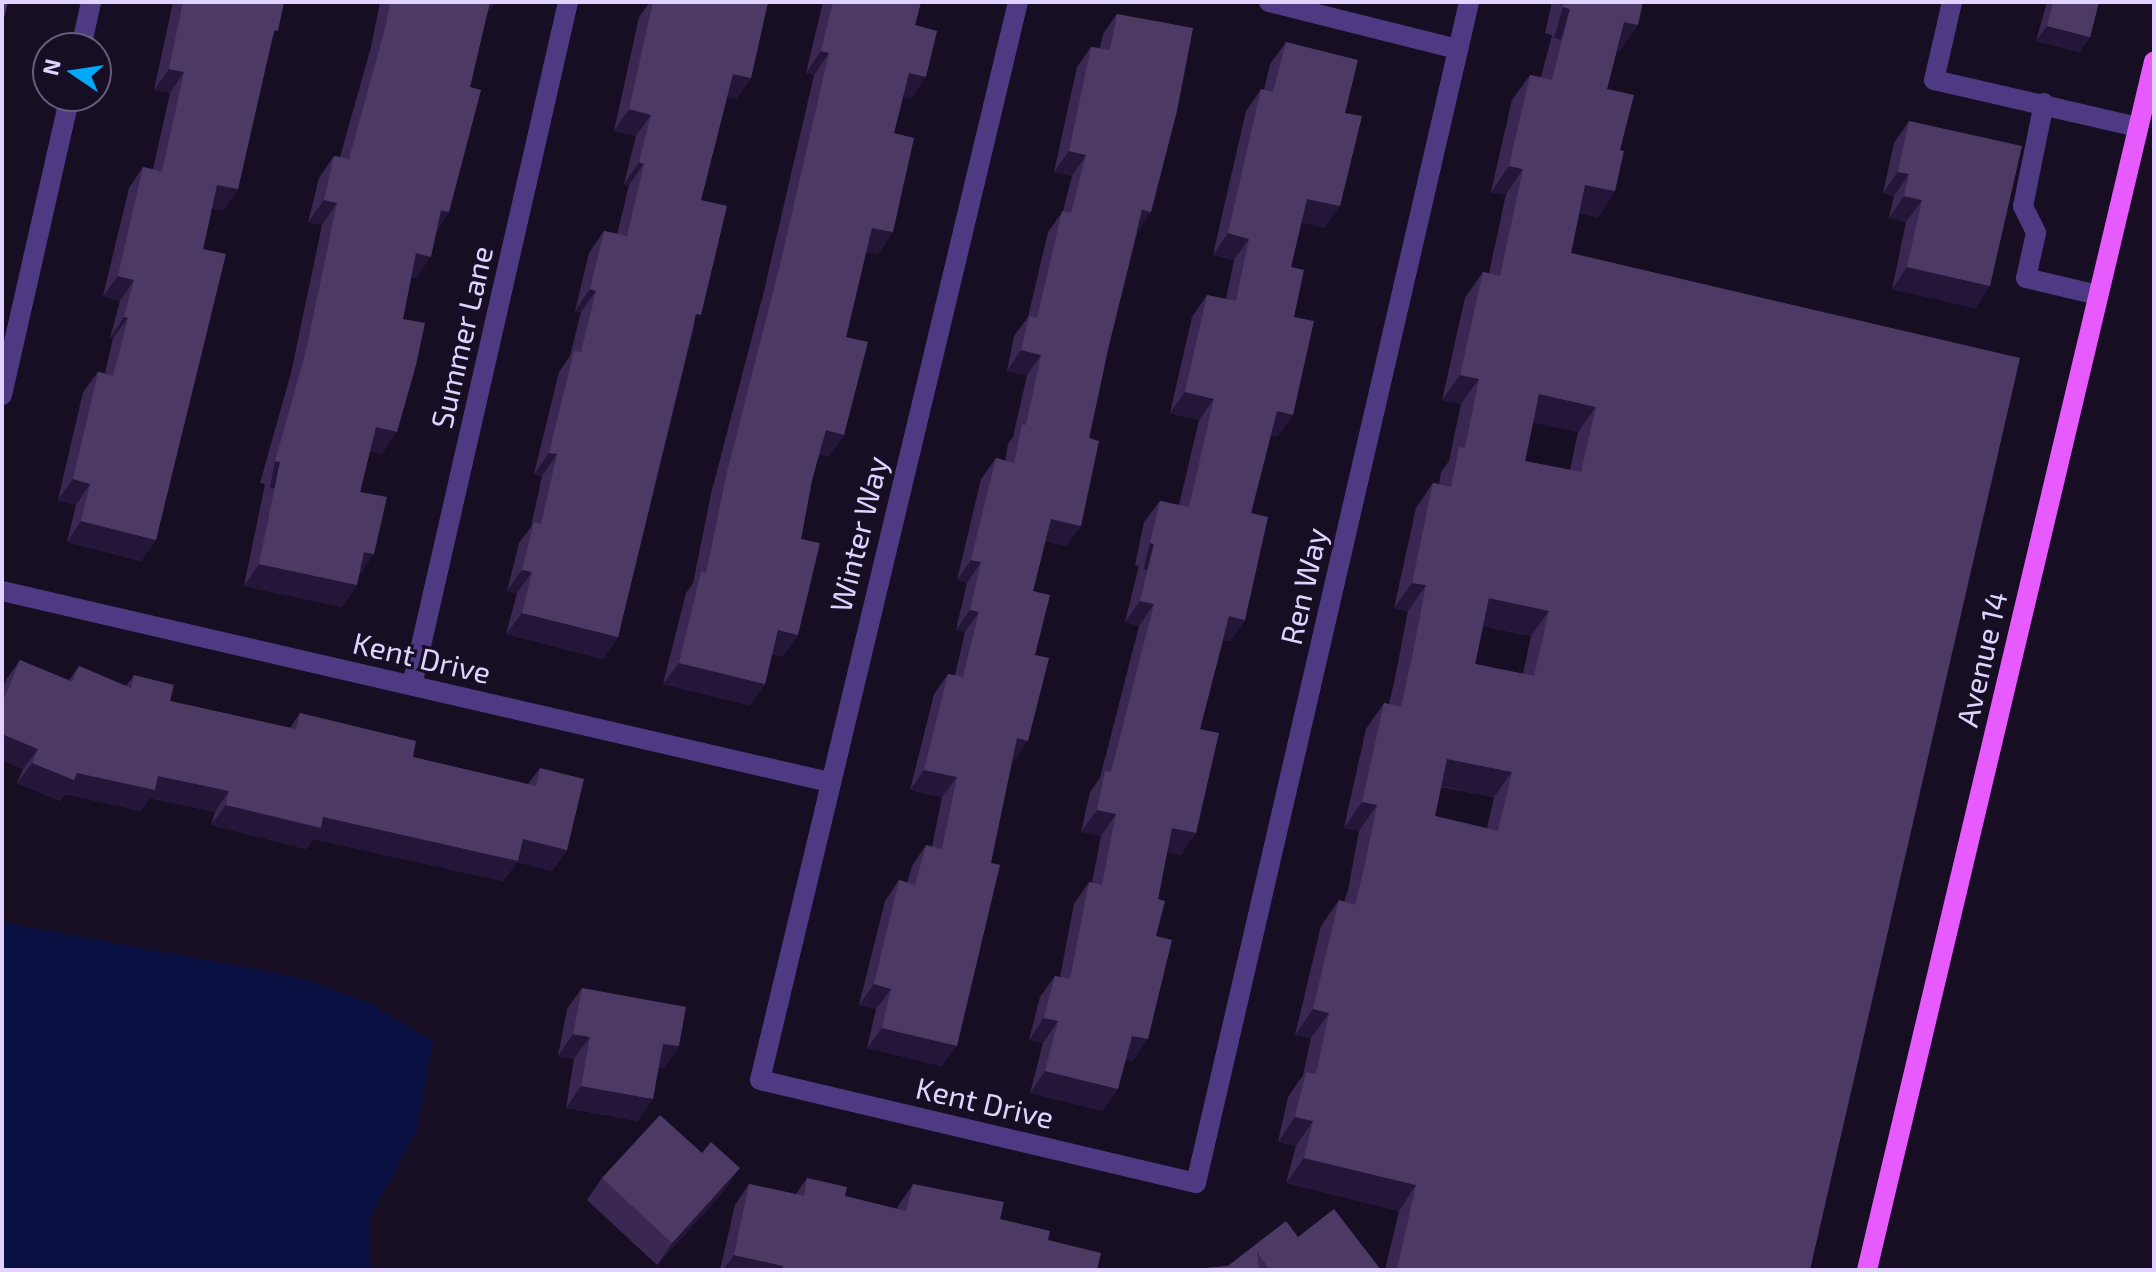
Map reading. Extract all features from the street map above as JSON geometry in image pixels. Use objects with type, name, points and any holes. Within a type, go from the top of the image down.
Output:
[{"type":"main road","name":"Avenue 14","points":[[1867,1270],[2154,62]]},
{"type":"street","points":[[84,32],[91,2]]},
{"type":"street","name":"Summer Lane","points":[[412,685],[568,2]]},
{"type":"street","name":"Winter Way","points":[[760,1080],[1018,2]]},
{"type":"street","points":[[1269,2],[1458,49]]},
{"type":"street","name":"Ren Way","points":[[1196,1183],[1469,2]]},
{"type":"street","points":[[1952,2],[1934,80],[2138,127]]},
{"type":"street","points":[[2044,103],[2023,206],[2036,233],[2026,278],[2098,295]]},
{"type":"street","points":[[2,395],[66,112]]},
{"type":"street","name":"Kent Drive","points":[[2,591],[829,782]]},
{"type":"street","name":"Kent Drive","points":[[760,1080],[1196,1183]]},
{"type":"shaded area","points":[[2,922],[297,977],[367,1002],[433,1041],[417,1130],[370,1217],[369,1270],[2,1270]]},
{"type":"building","points":[[2,2],[8,2],[2,26]]},
{"type":"building","points":[[183,2],[284,2],[278,31],[274,30],[238,189],[217,185],[203,249],[226,254],[156,540],[81,521],[90,484],[73,479],[98,372],[113,376],[128,318],[124,317],[134,280],[118,276],[143,167],[162,172],[184,72],[169,69]]},
{"type":"building","points":[[390,2],[490,2],[470,87],[481,90],[449,212],[441,210],[431,257],[416,253],[403,319],[425,323],[416,365],[397,432],[376,427],[360,492],[387,497],[374,554],[364,552],[357,585],[259,564],[280,462],[275,461],[306,351],[337,203],[324,200],[334,156],[349,159]]},
{"type":"building","points":[[653,2],[768,2],[751,78],[733,74],[701,200],[727,206],[701,315],[696,314],[618,637],[522,613],[532,572],[522,570],[534,522],[541,524],[557,454],[549,453],[574,351],[581,352],[596,291],[590,289],[604,231],[627,236],[644,164],[639,162],[651,115],[629,109]]},
{"type":"building","points":[[833,2],[921,2],[915,25],[937,31],[926,77],[909,73],[894,133],[914,138],[893,232],[872,228],[846,337],[868,342],[844,435],[826,430],[812,480],[801,539],[820,543],[798,635],[778,630],[765,684],[679,663],[701,572],[706,573],[727,472],[779,269],[829,53],[821,51]]},
{"type":"building","points":[[1564,2],[1643,2],[1638,25],[1624,22],[1607,89],[1634,95],[1620,150],[1624,151],[1615,191],[1585,185],[1571,253],[2020,358],[1810,1270],[1397,1270],[1416,1185],[1304,1158],[1313,1121],[1295,1117],[1306,1072],[1316,1074],[1329,1013],[1313,1009],[1339,900],[1355,905],[1365,864],[1377,805],[1362,802],[1384,703],[1401,707],[1413,652],[1426,585],[1412,583],[1433,483],[1451,487],[1459,447],[1465,448],[1479,379],[1460,375],[1483,272],[1500,276],[1523,169],[1509,166],[1530,75],[1552,80],[1570,9],[1563,7]],"holes":[[[1539,394],[1596,407],[1581,472],[1525,461]],[[1489,598],[1549,611],[1534,676],[1475,664]],[[1447,759],[1512,772],[1498,831],[1435,816]]]},
{"type":"building","points":[[2053,2],[2099,2],[2090,37],[2047,26]]},
{"type":"building","points":[[1117,14],[1193,28],[1177,111],[1151,212],[1142,210],[1109,345],[1089,438],[1099,441],[1081,526],[1051,519],[1033,591],[1050,595],[1035,655],[1049,658],[1028,741],[1017,738],[991,863],[1000,865],[957,1046],[882,1028],[891,989],[874,984],[899,880],[915,885],[926,845],[942,849],[957,777],[924,770],[948,674],[963,677],[979,612],[970,610],[981,562],[971,560],[996,458],[1014,463],[1022,424],[1026,425],[1041,355],[1021,350],[1029,316],[1037,318],[1062,211],[1071,213],[1086,155],[1069,151],[1091,47],[1110,50]]},
{"type":"building","points":[[1286,42],[1358,60],[1345,113],[1362,116],[1340,206],[1307,199],[1291,267],[1304,270],[1294,317],[1314,321],[1293,415],[1277,411],[1251,513],[1268,517],[1245,620],[1229,616],[1200,729],[1219,733],[1196,833],[1172,828],[1158,899],[1165,901],[1156,936],[1172,940],[1148,1039],[1132,1036],[1118,1089],[1045,1071],[1058,1021],[1044,1018],[1055,976],[1070,979],[1089,882],[1102,885],[1116,814],[1097,810],[1105,771],[1111,772],[1154,604],[1140,601],[1154,544],[1150,543],[1160,501],[1189,507],[1214,399],[1185,392],[1207,295],[1236,301],[1249,239],[1228,233],[1261,89],[1273,92]]},
{"type":"building","points":[[1909,121],[2022,146],[1990,286],[1907,267],[1922,200],[1904,196],[1909,174],[1898,172]]},
{"type":"building","points":[[20,660],[72,682],[79,666],[131,688],[134,675],[174,685],[170,701],[296,729],[300,713],[416,741],[413,757],[536,786],[540,768],[584,779],[567,850],[523,839],[518,861],[323,817],[321,828],[226,805],[229,791],[158,776],[155,790],[77,773],[74,780],[32,763],[38,749],[2,734],[2,703]]},
{"type":"building","points":[[582,988],[686,1007],[679,1046],[663,1044],[653,1099],[581,1086],[590,1037],[573,1034]]},
{"type":"building","points":[[660,1115],[702,1153],[711,1142],[740,1168],[672,1243],[602,1178]]},
{"type":"building","points":[[807,1178],[847,1187],[845,1196],[906,1211],[913,1184],[1004,1202],[1000,1219],[1050,1231],[1048,1240],[1101,1253],[1097,1270],[782,1270],[783,1266],[734,1255],[749,1184],[804,1196]]},
{"type":"building","points":[[1334,1209],[1381,1270],[1270,1270],[1257,1252],[1259,1270],[1185,1270],[1228,1266],[1286,1221],[1298,1237]]}]
